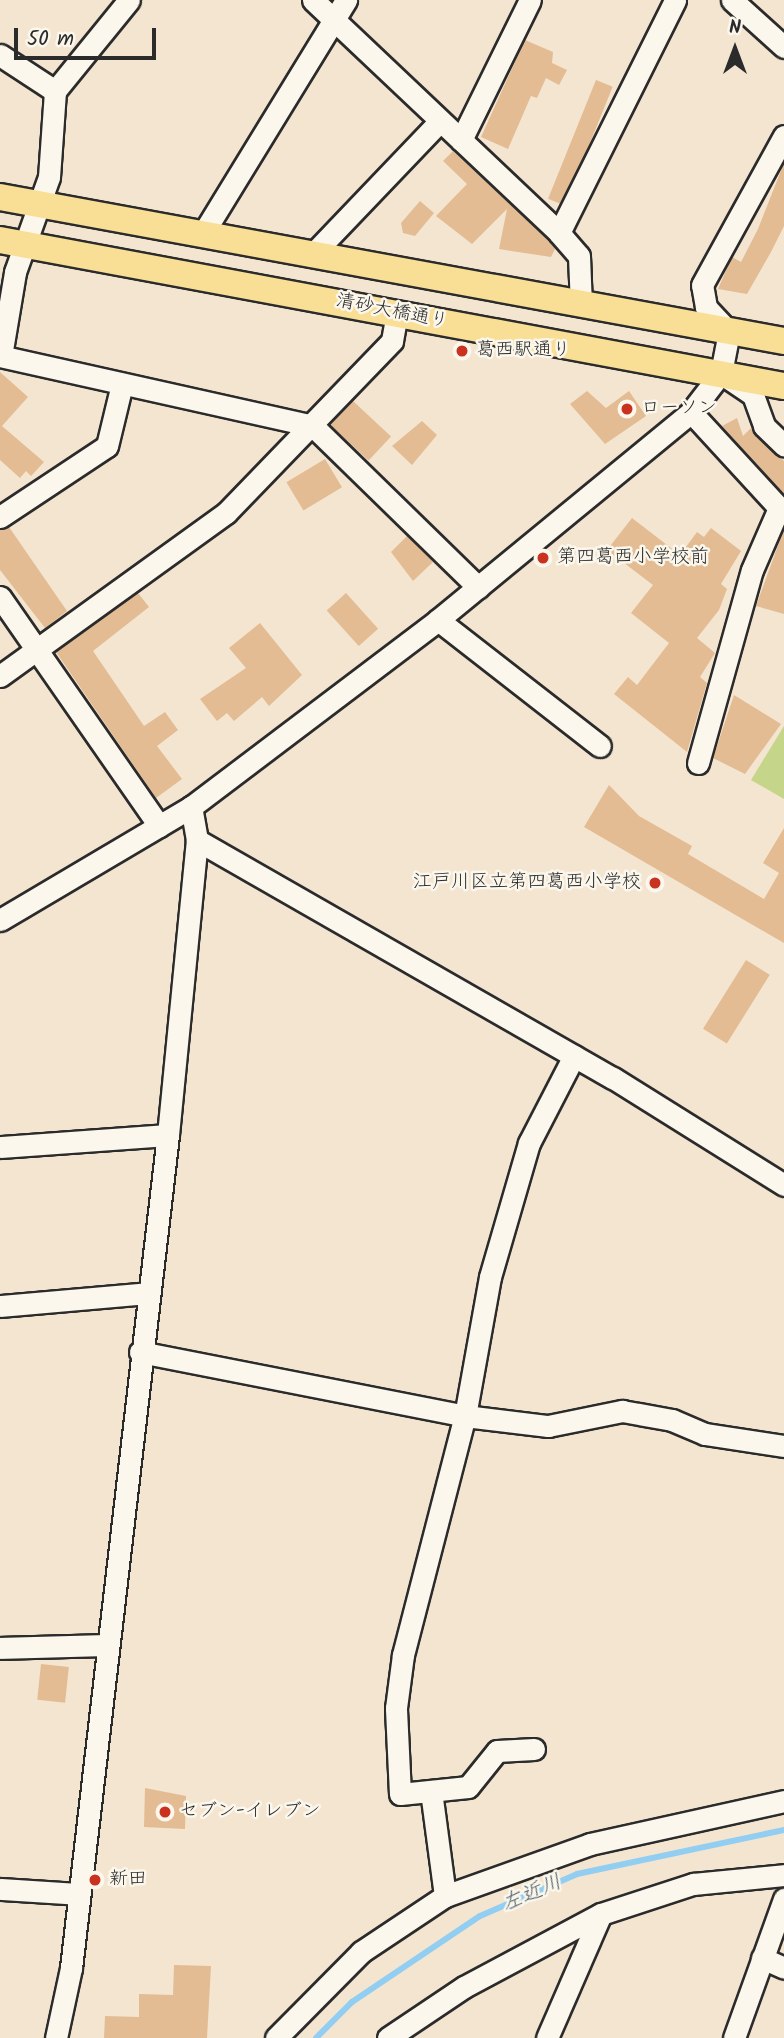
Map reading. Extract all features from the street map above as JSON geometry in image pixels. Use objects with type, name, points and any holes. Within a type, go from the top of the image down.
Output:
[{"type":"main road","name":"清砂大橋通り","points":[[0,197],[784,341]]},
{"type":"main road","name":"清砂大橋通り","points":[[13,242],[784,386]]},
{"type":"street","points":[[129,0],[55,91],[49,177],[39,205],[13,242],[0,356],[313,426],[478,587]]},
{"type":"street","points":[[313,0],[559,233],[579,256],[581,305]]},
{"type":"street","points":[[202,235],[346,0]]},
{"type":"street","points":[[461,140],[530,0]]},
{"type":"street","points":[[559,233],[675,0]]},
{"type":"street","points":[[732,0],[784,47]]},
{"type":"street","points":[[0,55],[55,91]]},
{"type":"street","points":[[311,256],[440,121]]},
{"type":"street","points":[[0,920],[191,807],[438,620],[691,412],[721,373],[729,332],[706,307],[702,285],[784,136]]},
{"type":"street","points":[[0,676],[37,653],[226,513],[313,426],[392,341],[397,313]]},
{"type":"street","points":[[721,373],[753,395],[764,426],[784,445]]},
{"type":"street","points":[[0,517],[107,446],[122,384]]},
{"type":"street","points":[[691,412],[782,511],[752,570],[698,763]]},
{"type":"street","points":[[0,597],[159,826]]},
{"type":"street","points":[[438,620],[600,746]]},
{"type":"street","points":[[56,2038],[79,1894],[105,1644],[168,1135],[197,840],[191,807]]},
{"type":"street","points":[[197,840],[574,1056],[784,1185]]},
{"type":"street","points":[[534,1749],[498,1752],[468,1787],[400,1794],[397,1709],[403,1655],[465,1416],[490,1277],[529,1143],[574,1056]]},
{"type":"street","points":[[0,1147],[168,1135]]},
{"type":"street","points":[[0,1306],[148,1293]]},
{"type":"street","points":[[140,1352],[465,1416],[548,1426],[622,1411],[672,1419],[705,1434],[784,1446]]},
{"type":"street","points":[[0,1648],[105,1644]]},
{"type":"street","points":[[430,1791],[445,1896]]},
{"type":"street","points":[[276,2038],[361,1952],[445,1896],[590,1844],[784,1801]]},
{"type":"street","points":[[388,2038],[464,1987],[601,1914],[693,1884],[784,1875]]},
{"type":"street","points":[[0,1889],[79,1894]]},
{"type":"street","points":[[734,2038],[784,1899]]},
{"type":"street","points":[[547,2038],[601,1914]]},
{"type":"street","points":[[762,1958],[784,1968]]},
{"type":"green space","points":[[784,726],[784,799],[751,780]]},
{"type":"building","points":[[525,40],[553,52],[552,63],[567,70],[559,85],[546,78],[537,98],[531,96],[508,149],[481,137]]},
{"type":"building","points":[[596,80],[613,87],[565,205],[548,199]]},
{"type":"building","points":[[453,151],[550,242],[555,249],[551,257],[499,249],[507,209],[472,244],[436,216],[467,184],[443,161]]},
{"type":"building","points":[[784,163],[784,226],[771,252],[747,294],[718,289],[732,257],[741,262],[758,229]]},
{"type":"building","points":[[420,201],[434,213],[415,236],[403,233],[401,223]]},
{"type":"building","points":[[0,372],[28,397],[2,426],[44,462],[31,476],[26,471],[20,478],[0,460]]},
{"type":"building","points":[[587,391],[606,408],[629,391],[646,416],[605,444],[570,404]]},
{"type":"building","points":[[353,401],[391,436],[369,461],[330,425]]},
{"type":"building","points":[[737,418],[743,436],[751,428],[784,461],[784,494],[722,426]]},
{"type":"building","points":[[422,421],[437,435],[412,465],[392,446]]},
{"type":"building","points":[[325,459],[342,487],[303,510],[286,482]]},
{"type":"building","points":[[632,518],[680,555],[697,532],[704,537],[711,528],[741,551],[721,584],[727,589],[719,610],[697,638],[715,653],[700,677],[707,683],[687,752],[614,694],[628,677],[637,685],[669,643],[631,613],[653,585],[607,550]]},
{"type":"building","points":[[9,527],[67,611],[45,628],[0,570],[0,530]]},
{"type":"building","points":[[784,529],[784,614],[756,606]]},
{"type":"building","points":[[407,536],[433,562],[413,581],[391,552]]},
{"type":"building","points":[[138,593],[149,607],[93,651],[144,726],[165,712],[178,730],[157,746],[182,779],[156,798],[56,652]]},
{"type":"building","points":[[346,593],[378,629],[359,646],[327,610]]},
{"type":"building","points":[[260,623],[302,675],[269,706],[262,697],[234,721],[227,713],[217,721],[200,699],[246,668],[229,648]]},
{"type":"building","points":[[734,695],[781,724],[745,774],[713,758]]},
{"type":"building","points":[[609,785],[639,816],[692,846],[688,854],[764,899],[779,873],[763,863],[784,828],[784,943],[584,827]]},
{"type":"building","points":[[746,960],[770,975],[727,1044],[703,1029]]},
{"type":"building","points":[[41,1664],[69,1667],[65,1703],[37,1700]]},
{"type":"building","name":"セブン-イレブン","points":[[145,1788],[186,1796],[185,1829],[144,1827]]},
{"type":"building","points":[[174,1965],[211,1966],[207,2038],[104,2038],[105,2016],[139,2017],[139,1994],[173,1995]]},
{"type":"waterway","name":"左近川","points":[[316,2038],[352,2002],[480,1916],[577,1874],[784,1830]]},
{"type":"place","name":"葛西駅通り","points":[[462,351]]},
{"type":"place","name":"ローソン","points":[[627,409]]},
{"type":"place","name":"第四葛西小学校前","points":[[543,558]]},
{"type":"place","name":"江戸川区立第四葛西小学校","points":[[655,883]]},
{"type":"place","name":"セブン-イレブン","points":[[165,1812]]},
{"type":"place","name":"新田","points":[[95,1880]]}]
